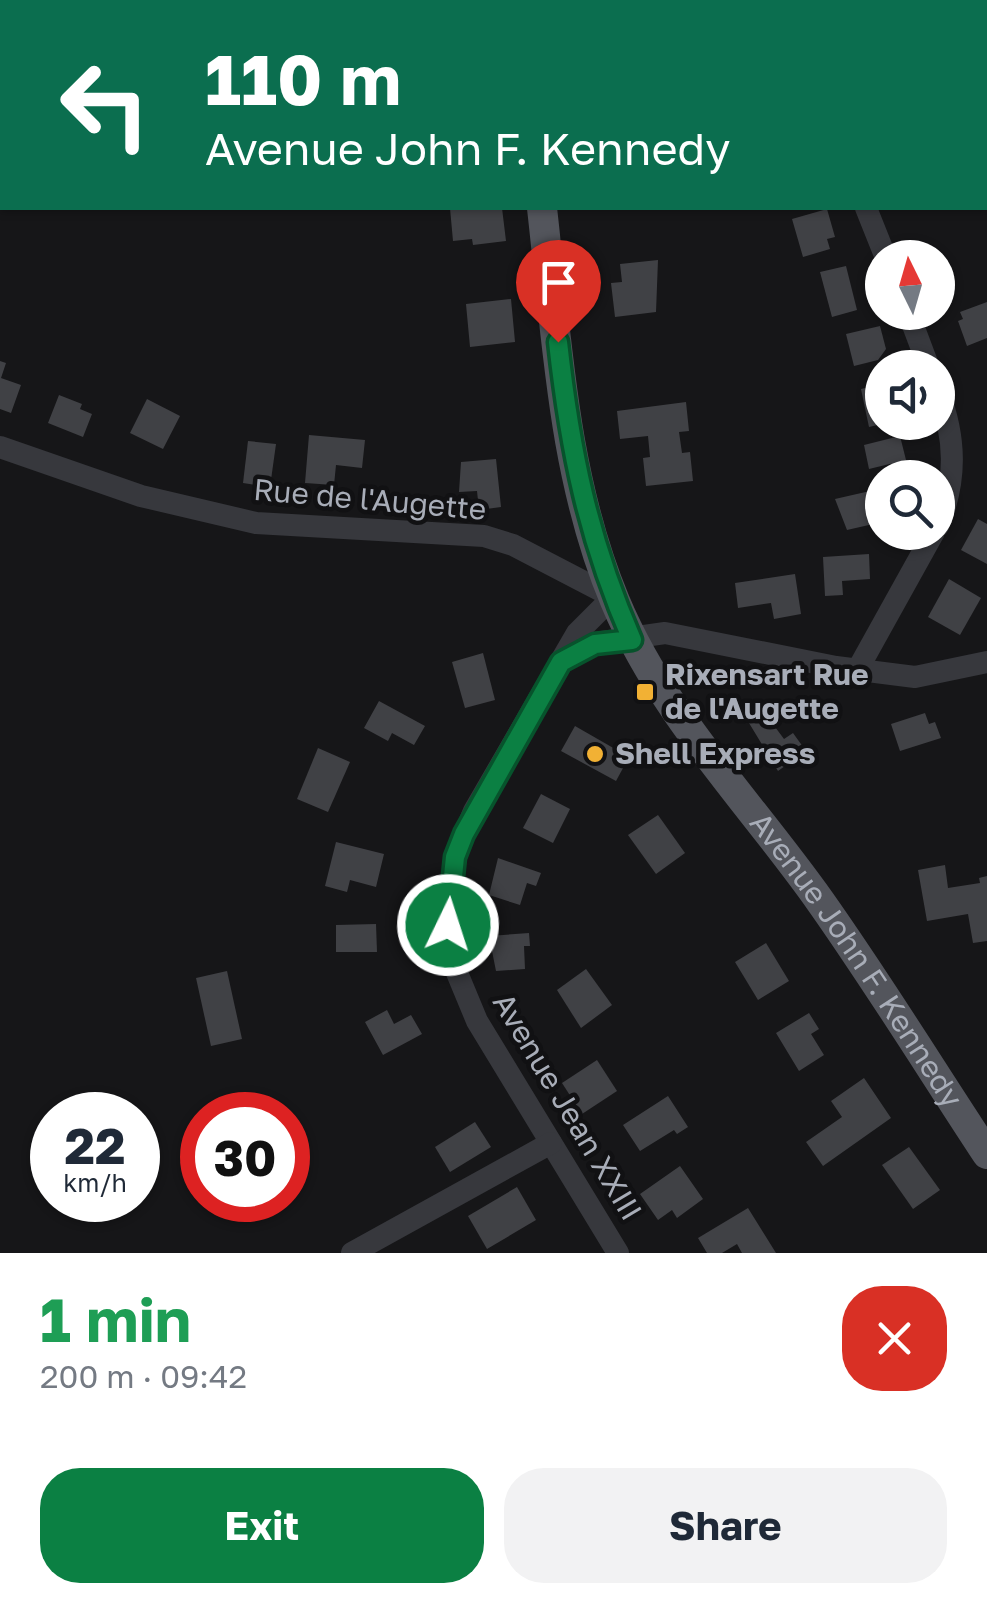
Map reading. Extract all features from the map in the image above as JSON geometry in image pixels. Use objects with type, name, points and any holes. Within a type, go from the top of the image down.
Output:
[{"type":"main road","name":"Avenue John F. Kennedy","points":[[542,210],[572,461],[613,597],[632,640],[689,728],[819,899],[987,1154]]},
{"type":"street","points":[[867,210],[879,240]]},
{"type":"street","name":"Rue de l'Augette","points":[[0,447],[141,496],[238,520],[291,528],[484,536],[514,545],[613,597]]},
{"type":"street","points":[[859,667],[924,550]]},
{"type":"street","name":"Avenue Jean XXIII","points":[[613,597],[587,620],[468,826],[455,857],[448,925],[455,968],[477,1021],[618,1253]]},
{"type":"street","points":[[561,662],[595,644],[665,633],[836,667],[934,676],[987,662]]},
{"type":"street","points":[[352,1253],[551,1142]]},
{"type":"building","points":[[450,210],[502,210],[506,241],[473,245],[472,239],[453,241]]},
{"type":"building","points":[[827,210],[835,237],[827,239],[830,249],[803,257],[792,219]]},
{"type":"building","points":[[658,260],[656,312],[615,317],[611,283],[622,282],[620,264]]},
{"type":"building","points":[[846,266],[857,310],[832,317],[820,272]]},
{"type":"building","points":[[511,299],[515,342],[470,347],[466,304]]},
{"type":"building","points":[[987,302],[987,338],[967,346],[958,321],[963,319],[960,312]]},
{"type":"building","points":[[881,330],[886,349],[865,350],[865,363],[854,366],[846,334]]},
{"type":"building","points":[[0,361],[6,363],[1,378],[21,385],[11,413],[0,409]]},
{"type":"building","points":[[59,395],[82,404],[80,409],[92,414],[83,437],[48,423]]},
{"type":"building","points":[[147,399],[180,416],[163,449],[130,433]]},
{"type":"building","points":[[686,402],[689,431],[679,432],[682,453],[690,452],[693,481],[646,486],[643,458],[650,457],[648,436],[620,439],[617,411]]},
{"type":"building","points":[[309,435],[365,440],[362,468],[336,465],[334,485],[305,483]]},
{"type":"building","points":[[901,440],[906,460],[867,460],[864,445]]},
{"type":"building","points":[[248,441],[276,444],[270,487],[243,483]]},
{"type":"building","points":[[496,459],[501,507],[479,510],[477,491],[459,492],[461,462]]},
{"type":"building","points":[[865,492],[865,526],[847,530],[835,499]]},
{"type":"building","points":[[978,519],[987,524],[987,564],[961,550]]},
{"type":"building","points":[[869,554],[870,579],[842,581],[843,595],[825,596],[823,557]]},
{"type":"building","points":[[795,574],[801,614],[774,619],[771,603],[738,608],[735,583]]},
{"type":"building","points":[[949,579],[981,598],[960,635],[928,617]]},
{"type":"building","points":[[483,653],[495,700],[465,708],[452,662]]},
{"type":"building","points":[[379,701],[425,726],[414,745],[392,733],[388,741],[364,728]]},
{"type":"building","points":[[764,712],[784,739],[793,733],[806,751],[778,771],[749,723]]},
{"type":"building","points":[[925,713],[929,724],[935,722],[941,738],[900,751],[891,724]]},
{"type":"building","name":"Shell Express","points":[[575,726],[629,757],[616,781],[561,751]]},
{"type":"building","points":[[318,748],[350,762],[328,812],[297,799]]},
{"type":"building","points":[[541,794],[570,809],[553,843],[523,828]]},
{"type":"building","points":[[658,815],[685,853],[656,874],[628,835]]},
{"type":"building","points":[[336,842],[384,854],[376,887],[350,880],[347,892],[325,886]]},
{"type":"building","points":[[498,858],[541,873],[536,886],[527,883],[520,905],[489,895]]},
{"type":"building","points":[[945,865],[948,888],[980,883],[979,878],[987,876],[987,941],[973,943],[968,914],[927,921],[918,870]]},
{"type":"building","points":[[376,924],[377,952],[336,952],[336,925]]},
{"type":"building","points":[[529,933],[530,946],[524,946],[525,969],[496,971],[489,936]]},
{"type":"building","points":[[766,943],[789,981],[758,1000],[735,962]]},
{"type":"building","points":[[586,969],[612,1005],[581,1028],[557,990]]},
{"type":"building","points":[[227,971],[242,1039],[211,1046],[196,978]]},
{"type":"building","points":[[387,1010],[394,1024],[411,1015],[422,1034],[383,1055],[365,1022]]},
{"type":"building","points":[[809,1013],[819,1029],[811,1034],[824,1055],[799,1071],[776,1033]]},
{"type":"building","points":[[597,1060],[617,1091],[582,1114],[562,1083]]},
{"type":"building","points":[[864,1078],[891,1118],[823,1166],[806,1142],[842,1117],[831,1101]]},
{"type":"building","points":[[668,1096],[688,1127],[677,1134],[674,1130],[640,1151],[623,1125]]},
{"type":"building","points":[[475,1122],[491,1147],[450,1172],[435,1147]]},
{"type":"building","points":[[909,1147],[940,1190],[913,1209],[882,1165]]},
{"type":"building","points":[[680,1166],[703,1199],[677,1218],[672,1210],[658,1220],[640,1194]]},
{"type":"building","points":[[517,1187],[536,1220],[487,1249],[468,1216]]},
{"type":"building","points":[[748,1208],[776,1253],[742,1253],[737,1244],[722,1253],[707,1253],[698,1238]]},
{"type":"place","name":"Rixensart Rue de l'Augette","points":[[645,692]]},
{"type":"place","name":"Shell Express","points":[[595,754]]},
{"type":"route","points":[[448,925],[451,879],[464,834],[561,662],[582,648],[632,640],[613,597],[572,461],[558,342]]}]
